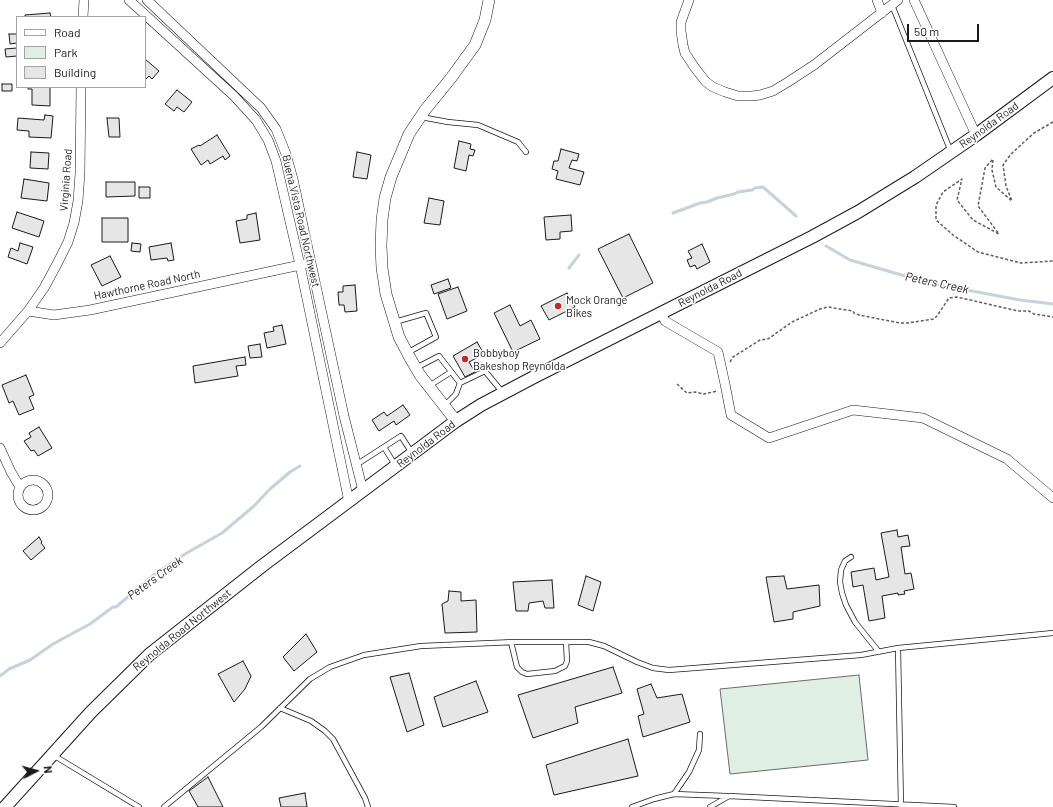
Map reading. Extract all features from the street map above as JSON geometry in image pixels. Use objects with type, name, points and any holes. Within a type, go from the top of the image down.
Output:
[{"type":"main road","name":"Reynolda Road","points":[[363,491],[456,421],[481,405],[832,226],[915,177],[976,135],[1053,78]]},
{"type":"main road","name":"Reynolda Road Northwest","points":[[5,807],[91,712],[150,654],[262,566],[363,491]]},
{"type":"street","points":[[83,16],[84,0]]},
{"type":"street","name":"Buena Vista Road Northwest","points":[[129,0],[234,96],[256,120],[268,140],[276,161],[300,265],[349,502]]},
{"type":"street","name":"Buena Vista Road Northwest","points":[[147,0],[261,108],[276,128],[286,154],[363,491]]},
{"type":"street","points":[[456,421],[416,368],[399,337],[386,294],[382,268],[380,246],[382,220],[385,198],[391,177],[409,134],[475,45],[485,20],[489,0]]},
{"type":"street","points":[[689,0],[681,22],[685,53],[706,82],[725,92],[738,96],[760,95],[773,91],[814,65],[895,2]]},
{"type":"street","points":[[877,0],[882,13]]},
{"type":"street","points":[[914,0],[976,135]]},
{"type":"street","name":"Virginia Road","points":[[28,311],[44,288],[57,264],[68,242],[74,223],[78,200],[80,173],[82,88]]},
{"type":"street","name":"Hawthorne Road North","points":[[28,311],[54,315],[90,310],[311,262]]},
{"type":"street","points":[[0,343],[28,311]]},
{"type":"street","points":[[661,313],[665,321],[718,352],[730,415],[769,438],[853,410],[923,418],[1007,460],[1053,498]]},
{"type":"street","points":[[0,448],[20,487]]},
{"type":"lane","points":[[895,2],[951,152]]},
{"type":"lane","points":[[421,116],[448,122],[478,125],[518,142],[526,152]]},
{"type":"lane","points":[[394,322],[426,313],[436,338],[407,353]]},
{"type":"lane","points":[[416,368],[439,356],[460,384]]},
{"type":"lane","points":[[444,406],[456,394],[460,384],[485,371],[503,393]]},
{"type":"lane","points":[[429,386],[451,372]]},
{"type":"lane","points":[[356,465],[401,436],[412,454]]},
{"type":"lane","points":[[384,447],[396,466]]},
{"type":"lane","points":[[851,557],[845,561],[841,570],[840,582],[842,593],[846,605],[855,622],[879,652]]},
{"type":"lane","points":[[164,807],[255,732],[310,679],[330,667],[364,655],[421,646],[511,642],[588,642],[604,646],[653,668],[669,670],[861,655],[898,648],[1053,633]]},
{"type":"lane","points":[[511,642],[517,667],[522,672],[527,674],[555,671],[565,666],[567,661],[566,642]]},
{"type":"lane","points":[[898,648],[901,805]]},
{"type":"lane","points":[[280,708],[310,721],[325,731],[333,739],[368,807]]},
{"type":"lane","points":[[674,794],[689,772],[699,750],[700,734]]},
{"type":"lane","points":[[53,755],[139,807]]},
{"type":"lane","points":[[632,807],[674,794],[954,807]]},
{"type":"lane","points":[[710,807],[729,796]]},
{"type":"path","points":[[1053,122],[1034,133],[1011,154],[1003,165],[1006,186],[1012,201],[996,187],[992,170],[993,159],[985,168],[978,206],[999,234],[973,220],[957,200],[962,179],[943,192],[936,205],[936,220],[953,235],[978,252],[1021,263],[1053,261]]},
{"type":"path","points":[[729,365],[733,357],[760,340],[768,339],[792,322],[828,307],[853,311],[854,313],[868,317],[908,323],[934,319],[949,298],[958,297],[1018,311],[1029,311],[1034,314],[1053,317]]},
{"type":"path","points":[[677,384],[687,392],[704,394],[714,392],[723,387],[725,384]]},
{"type":"green space","points":[[859,675],[868,760],[730,774],[720,689]]},
{"type":"building","points":[[50,13],[51,16],[25,16]]},
{"type":"building","points":[[9,34],[16,34],[16,43],[10,44]]},
{"type":"building","points":[[16,48],[16,56],[6,57],[5,49]]},
{"type":"building","points":[[146,60],[159,71],[152,79],[149,76],[146,79]]},
{"type":"building","points":[[2,84],[12,84],[12,91],[2,91]]},
{"type":"building","points":[[50,88],[50,106],[32,105],[32,89],[28,89]]},
{"type":"building","points":[[177,90],[192,102],[184,112],[177,107],[174,111],[165,104]]},
{"type":"building","points":[[45,115],[53,116],[51,138],[29,137],[29,131],[17,130],[18,118],[44,120]]},
{"type":"building","points":[[107,118],[119,118],[120,137],[109,137]]},
{"type":"building","points":[[217,135],[230,156],[225,160],[223,156],[210,164],[208,160],[201,165],[191,149],[199,145],[200,146]]},
{"type":"building","points":[[459,141],[471,144],[470,149],[475,150],[473,156],[469,155],[466,171],[454,168]]},
{"type":"building","points":[[561,149],[579,154],[577,161],[572,160],[569,168],[584,172],[580,185],[556,179],[558,171],[552,169],[554,161],[558,161]]},
{"type":"building","points":[[31,152],[49,153],[48,169],[30,168]]},
{"type":"building","points":[[357,152],[371,155],[367,179],[353,177]]},
{"type":"building","points":[[24,179],[49,183],[47,201],[21,198]]},
{"type":"building","points":[[106,182],[135,182],[135,196],[106,197]]},
{"type":"building","points":[[139,187],[150,187],[150,198],[139,198]]},
{"type":"building","points":[[429,198],[444,201],[440,225],[424,223]]},
{"type":"building","points":[[17,212],[44,221],[39,237],[12,228]]},
{"type":"building","points":[[256,213],[260,240],[240,243],[236,221],[247,219],[247,215]]},
{"type":"building","points":[[571,215],[572,231],[560,232],[560,239],[546,240],[544,217]]},
{"type":"building","points":[[102,218],[128,218],[128,242],[102,242]]},
{"type":"building","points":[[629,234],[653,283],[623,298],[598,249]]},
{"type":"building","points":[[20,243],[33,247],[27,264],[8,257],[11,248],[18,251]]},
{"type":"building","points":[[132,243],[141,244],[140,252],[131,251]]},
{"type":"building","points":[[171,243],[174,260],[168,261],[167,258],[151,260],[149,247]]},
{"type":"building","points":[[702,244],[710,262],[697,269],[695,265],[690,267],[687,260],[692,258],[688,251]]},
{"type":"building","points":[[110,256],[121,277],[102,286],[91,265]]},
{"type":"building","points":[[448,279],[451,288],[434,294],[431,285]]},
{"type":"building","points":[[355,285],[357,311],[345,312],[344,305],[339,305],[338,292],[343,292],[343,286]]},
{"type":"building","points":[[458,287],[467,311],[447,319],[438,294]]},
{"type":"building","points":[[567,293],[575,307],[549,320],[541,306]]},
{"type":"building","points":[[510,305],[520,326],[531,320],[540,339],[513,352],[494,313]]},
{"type":"building","points":[[282,325],[286,344],[267,348],[264,333],[274,331],[273,327]]},
{"type":"building","points":[[477,342],[484,354],[469,362],[475,372],[465,377],[453,356]]},
{"type":"building","points":[[260,344],[262,357],[250,358],[248,346]]},
{"type":"building","points":[[245,357],[246,365],[236,366],[238,376],[195,383],[193,366]]},
{"type":"building","points":[[26,375],[34,395],[29,397],[34,409],[19,415],[13,401],[9,403],[2,385]]},
{"type":"building","points":[[403,405],[410,415],[396,425],[394,421],[379,431],[372,420],[384,412],[387,416]]},
{"type":"building","points":[[39,427],[52,448],[38,456],[34,450],[31,451],[24,441],[31,437],[29,433]]},
{"type":"building","points":[[897,530],[898,537],[908,535],[910,546],[901,547],[905,574],[911,573],[914,589],[904,591],[905,594],[898,595],[898,593],[882,596],[885,618],[869,621],[863,585],[853,587],[851,572],[874,568],[876,580],[889,577],[881,533]]},
{"type":"building","points":[[39,537],[45,548],[31,560],[23,551]]},
{"type":"building","points":[[586,576],[601,582],[593,611],[578,605]]},
{"type":"building","points":[[784,576],[787,589],[819,585],[820,606],[793,612],[793,619],[774,622],[766,577]]},
{"type":"building","points":[[552,580],[554,608],[545,608],[543,601],[529,603],[528,611],[516,611],[513,582]]},
{"type":"building","points":[[449,591],[461,592],[461,601],[476,600],[477,632],[445,633],[442,604],[448,601]]},
{"type":"building","points":[[306,634],[317,652],[294,671],[283,657]]},
{"type":"building","points":[[243,661],[251,676],[245,689],[234,702],[218,674]]},
{"type":"building","points":[[613,667],[622,693],[575,707],[578,723],[533,738],[518,695]]},
{"type":"building","points":[[409,673],[424,725],[407,732],[390,677]]},
{"type":"building","points":[[476,681],[488,712],[443,727],[434,697]]},
{"type":"building","points":[[651,684],[657,698],[682,694],[690,722],[643,737],[638,716],[644,714],[637,689]]},
{"type":"building","points":[[628,739],[638,776],[554,795],[546,765]]},
{"type":"building","points":[[208,777],[223,807],[198,807],[189,791]]},
{"type":"building","points":[[305,793],[307,807],[281,807],[279,798]]},
{"type":"waterway","name":"Peters Creek","points":[[673,213],[717,198],[763,187],[796,216]]},
{"type":"waterway","name":"Peters Creek","points":[[826,246],[850,260],[929,283],[1020,300],[1053,304]]},
{"type":"waterway","name":"Peters Creek","points":[[569,268],[579,255]]},
{"type":"waterway","name":"Peters Creek","points":[[0,676],[9,669],[30,660],[53,644],[90,624],[113,607],[116,607],[155,574],[185,554],[222,533],[254,506],[270,489],[290,472],[300,466]]},
{"type":"place","name":"Mock Orange Bikes","points":[[558,306]]},
{"type":"place","name":"Bobbyboy Bakeshop Reynolda","points":[[465,359]]}]
